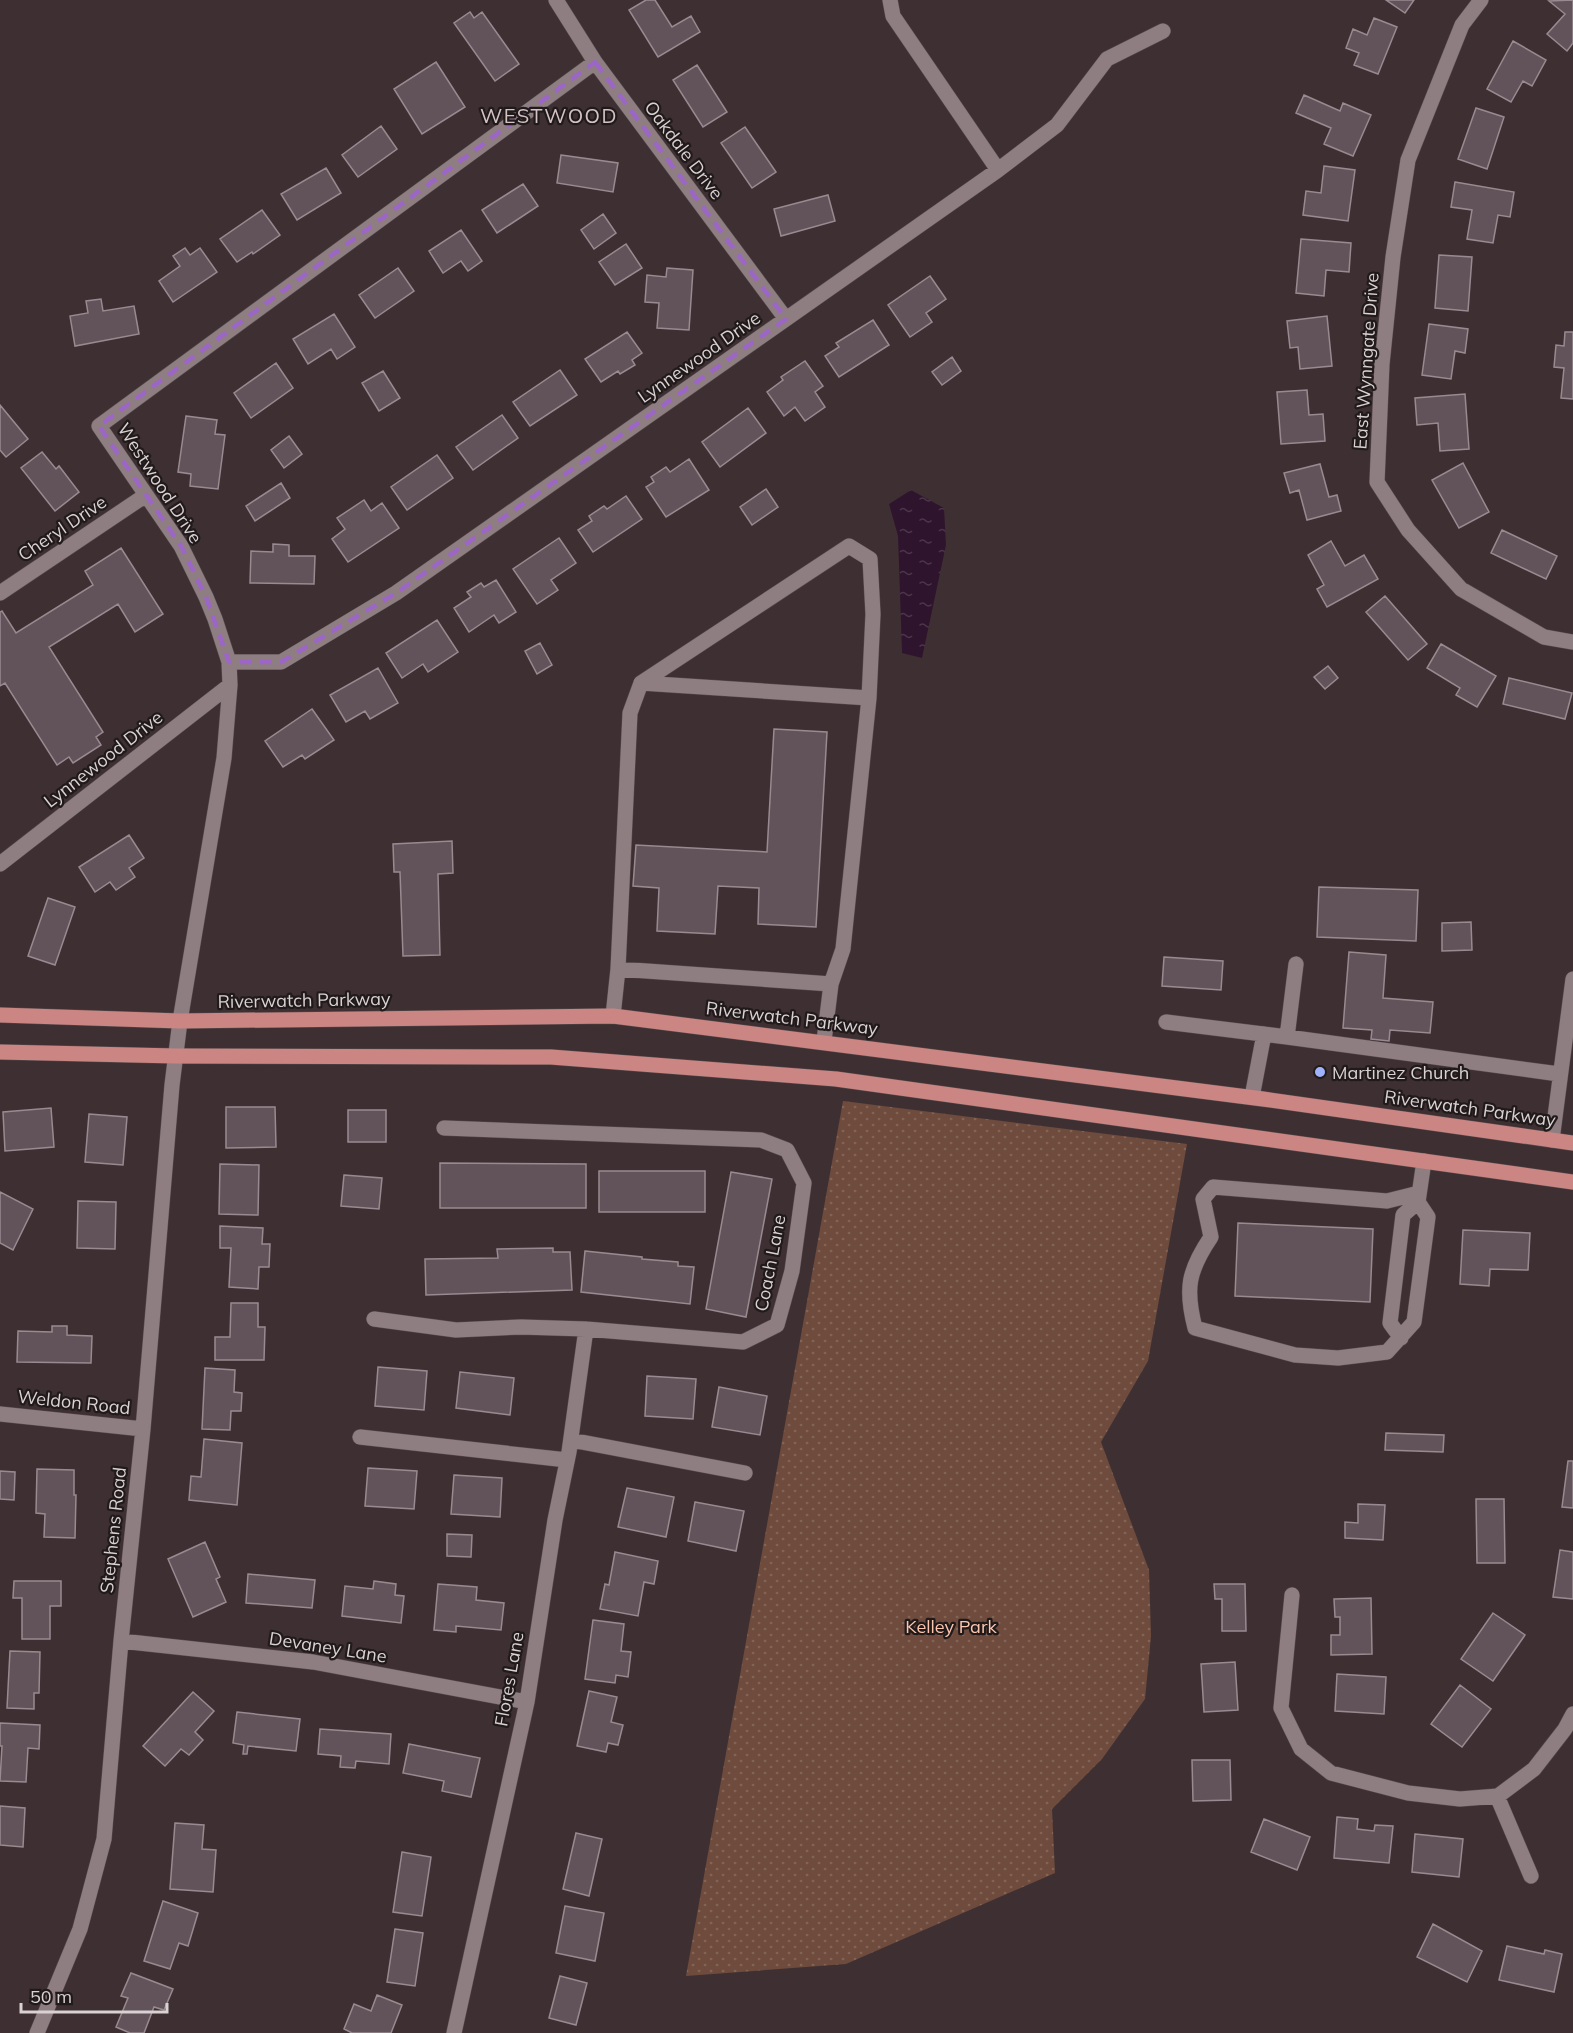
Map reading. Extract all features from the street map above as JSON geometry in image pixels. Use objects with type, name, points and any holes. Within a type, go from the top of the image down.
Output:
[{"type":"main road","name":"Riverwatch Parkway","points":[[0,1014],[180,1021],[613,1016],[1252,1097],[1573,1143]]},
{"type":"main road","points":[[0,1052],[176,1056],[551,1057],[836,1079],[1573,1182]]},
{"type":"street","name":"Oakdale Drive","points":[[556,0],[595,63],[786,320]]},
{"type":"street","points":[[890,0],[893,16],[998,170]]},
{"type":"street","name":"East Wynngate Drive","points":[[1481,0],[1462,25],[1408,160],[1382,364],[1377,482],[1408,530],[1461,589],[1544,637],[1573,642]]},
{"type":"street","name":"Lynnewood Drive","points":[[229,662],[281,662],[396,593],[998,170],[1057,124],[1107,59],[1162,31]]},
{"type":"street","name":"Westwood Drive","points":[[180,1021],[224,758],[230,685],[229,662],[201,588],[181,546],[99,426],[595,63]]},
{"type":"street","name":"Cheryl Drive","points":[[0,593],[146,495]]},
{"type":"street","points":[[613,1016],[618,969],[630,713],[641,683],[849,546],[870,558],[873,614],[869,698],[843,949],[831,984],[824,1041]]},
{"type":"street","points":[[641,683],[869,698]]},
{"type":"street","name":"Lynnewood Drive","points":[[0,864],[230,685]]},
{"type":"street","points":[[1287,1037],[1296,964]]},
{"type":"street","points":[[618,969],[831,984]]},
{"type":"street","points":[[1552,1140],[1573,979]]},
{"type":"street","name":"Stephens Road","points":[[37,2033],[80,1929],[104,1839],[180,1021]]},
{"type":"street","points":[[1166,1022],[1559,1074]]},
{"type":"street","points":[[1252,1097],[1264,1034]]},
{"type":"street","name":"Coach Lane","points":[[374,1319],[456,1330],[521,1327],[586,1329],[743,1342],[777,1325],[792,1271],[804,1183],[787,1150],[761,1140],[444,1128]]},
{"type":"street","points":[[1419,1197],[1387,1201],[1213,1187],[1203,1199],[1211,1237],[1201,1251],[1191,1275],[1189,1303],[1195,1328],[1295,1355],[1338,1358],[1387,1352],[1414,1322],[1428,1217],[1419,1197],[1424,1161]]},
{"type":"street","points":[[1401,1338],[1390,1323],[1403,1215],[1419,1197]]},
{"type":"street","name":"Flores Lane","points":[[454,2033],[527,1702],[555,1520],[571,1440],[586,1329]]},
{"type":"street","name":"Weldon Road","points":[[0,1414],[143,1429]]},
{"type":"street","points":[[360,1437],[567,1460]]},
{"type":"street","points":[[571,1440],[745,1473]]},
{"type":"street","points":[[1292,1595],[1281,1708],[1301,1749],[1331,1773],[1408,1793],[1460,1799],[1497,1796],[1534,1769],[1565,1730],[1573,1714]]},
{"type":"street","name":"Devaney Lane","points":[[121,1641],[313,1662],[527,1702]]},
{"type":"street","points":[[1497,1796],[1531,1876]]},
{"type":"highlighted area","points":[[595,62],[786,319],[396,593],[281,662],[229,662],[206,597],[181,546],[99,426]]},
{"type":"green space","name":"Kelley Park","points":[[843,1101],[1187,1144],[1148,1361],[1101,1442],[1149,1570],[1151,1636],[1145,1699],[1102,1759],[1052,1809],[1055,1873],[846,1964],[686,1976]]},
{"type":"water","points":[[911,490],[944,508],[946,545],[922,658],[902,653],[898,536],[889,504]]},
{"type":"building","points":[[646,0],[655,0],[672,27],[691,16],[700,32],[658,57],[629,10]]},
{"type":"building","points":[[1386,0],[1414,0],[1405,13]]},
{"type":"building","points":[[1573,0],[1573,43],[1567,51],[1547,34],[1565,14],[1549,1]]},
{"type":"building","points":[[470,12],[474,18],[482,12],[519,64],[495,81],[454,23]]},
{"type":"building","points":[[1374,18],[1397,27],[1378,74],[1354,65],[1359,53],[1346,48],[1353,29],[1367,35]]},
{"type":"building","points":[[1513,41],[1546,60],[1532,86],[1523,81],[1511,102],[1487,89]]},
{"type":"building","points":[[436,62],[465,107],[422,134],[394,89]]},
{"type":"building","points":[[697,65],[727,112],[703,127],[673,80]]},
{"type":"building","points":[[1304,95],[1340,111],[1343,103],[1371,115],[1353,156],[1324,144],[1331,128],[1296,113]]},
{"type":"building","points":[[1476,108],[1504,117],[1487,169],[1458,159]]},
{"type":"building","points":[[381,126],[397,149],[358,177],[342,155]]},
{"type":"building","points":[[745,127],[776,172],[752,188],[721,143]]},
{"type":"building","points":[[561,155],[618,163],[613,192],[557,183]]},
{"type":"building","points":[[1324,166],[1355,170],[1348,221],[1303,215],[1306,191],[1321,193]]},
{"type":"building","points":[[326,168],[341,193],[297,220],[281,194]]},
{"type":"building","points":[[1455,182],[1514,192],[1510,217],[1498,215],[1493,243],[1467,239],[1472,210],[1451,207]]},
{"type":"building","points":[[523,184],[538,206],[497,233],[482,210]]},
{"type":"building","points":[[828,195],[835,221],[781,236],[774,209]]},
{"type":"building","points":[[262,210],[280,235],[237,262],[220,239]]},
{"type":"building","points":[[603,214],[616,233],[594,249],[581,230]]},
{"type":"building","points":[[461,230],[482,261],[468,271],[461,261],[443,273],[429,251]]},
{"type":"building","points":[[1301,239],[1351,243],[1349,272],[1326,270],[1324,296],[1296,293]]},
{"type":"building","points":[[626,244],[642,268],[615,285],[599,262]]},
{"type":"building","points":[[185,248],[190,255],[200,248],[217,272],[173,302],[159,281],[180,266],[173,256]]},
{"type":"building","points":[[1439,255],[1472,257],[1468,311],[1435,308]]},
{"type":"building","points":[[398,268],[414,291],[375,318],[359,295]]},
{"type":"building","points":[[667,268],[693,270],[689,330],[657,328],[659,303],[645,302],[647,275],[666,277]]},
{"type":"building","points":[[930,276],[946,299],[926,313],[932,322],[910,337],[888,305]]},
{"type":"building","points":[[101,299],[103,311],[134,306],[139,334],[75,346],[70,316],[88,313],[86,301]]},
{"type":"building","points":[[334,314],[355,347],[337,359],[331,349],[308,364],[293,339]]},
{"type":"building","points":[[1327,316],[1332,366],[1300,369],[1298,347],[1290,348],[1287,321]]},
{"type":"building","points":[[873,320],[889,345],[839,377],[825,356],[839,347],[836,343]]},
{"type":"building","points":[[1429,324],[1468,329],[1465,353],[1455,351],[1451,379],[1422,375]]},
{"type":"building","points":[[627,332],[642,353],[632,360],[635,365],[620,374],[618,371],[601,382],[585,359]]},
{"type":"building","points":[[1565,332],[1573,332],[1573,399],[1561,398],[1564,368],[1554,367],[1556,345],[1564,346]]},
{"type":"building","points":[[952,357],[961,371],[942,385],[932,372]]},
{"type":"building","points":[[805,361],[823,386],[815,392],[825,407],[805,421],[795,407],[784,416],[767,392],[783,380],[781,377]]},
{"type":"building","points":[[276,363],[293,388],[251,418],[234,393]]},
{"type":"building","points":[[560,370],[577,395],[530,426],[513,402]]},
{"type":"building","points":[[383,371],[400,398],[379,411],[362,383]]},
{"type":"building","points":[[1307,390],[1309,415],[1323,414],[1325,441],[1281,444],[1277,392]]},
{"type":"building","points":[[1465,394],[1469,449],[1440,451],[1438,423],[1417,425],[1415,398]]},
{"type":"building","points":[[0,405],[28,439],[6,457],[0,450]]},
{"type":"building","points":[[748,408],[766,433],[720,467],[702,442]]},
{"type":"building","points":[[502,415],[518,438],[473,470],[456,447]]},
{"type":"building","points":[[186,416],[217,420],[215,434],[225,435],[218,489],[190,486],[191,474],[178,472]]},
{"type":"building","points":[[289,436],[302,454],[284,468],[271,450]]},
{"type":"building","points":[[42,452],[56,469],[59,466],[79,492],[55,511],[21,468]]},
{"type":"building","points":[[437,455],[453,478],[407,510],[391,487]]},
{"type":"building","points":[[689,459],[709,490],[666,517],[646,487],[654,482],[651,477],[666,467],[670,472]]},
{"type":"building","points":[[1463,463],[1489,512],[1459,528],[1432,480]]},
{"type":"building","points":[[1320,464],[1329,497],[1337,495],[1341,511],[1307,520],[1299,490],[1290,493],[1284,473]]},
{"type":"building","points":[[281,483],[290,498],[255,521],[246,506]]},
{"type":"building","points":[[766,489],[778,507],[752,525],[740,507]]},
{"type":"building","points":[[626,496],[642,519],[593,552],[578,530],[592,521],[589,516],[604,506],[607,509]]},
{"type":"building","points":[[364,500],[371,511],[382,503],[399,528],[348,562],[332,539],[345,529],[337,518]]},
{"type":"building","points":[[1502,530],[1557,556],[1546,579],[1491,553]]},
{"type":"building","points":[[559,538],[576,563],[551,580],[558,590],[537,604],[513,569]]},
{"type":"building","points":[[1331,541],[1345,566],[1364,555],[1378,579],[1327,607],[1317,589],[1324,585],[1308,555]]},
{"type":"building","points":[[273,544],[289,545],[289,556],[315,556],[314,584],[250,583],[251,551],[273,552]]},
{"type":"building","points":[[121,548],[163,614],[135,632],[118,604],[49,647],[103,732],[96,737],[101,745],[73,763],[69,757],[57,765],[5,683],[0,686],[0,612],[2,611],[16,633],[93,585],[85,571]]},
{"type":"building","points":[[496,580],[516,612],[499,623],[494,615],[469,632],[454,608],[471,597],[467,592],[481,583],[484,587]]},
{"type":"building","points":[[1385,596],[1427,644],[1408,660],[1366,612]]},
{"type":"building","points":[[437,620],[458,652],[428,672],[423,664],[402,678],[386,653]]},
{"type":"building","points":[[540,643],[552,665],[537,674],[525,651]]},
{"type":"building","points":[[1441,644],[1496,676],[1477,707],[1456,695],[1460,688],[1427,668]]},
{"type":"building","points":[[1328,666],[1338,678],[1325,689],[1314,677]]},
{"type":"building","points":[[378,668],[398,703],[370,719],[365,711],[346,722],[330,695]]},
{"type":"building","points":[[1509,678],[1572,693],[1565,719],[1503,704]]},
{"type":"building","points":[[312,709],[334,740],[305,759],[302,755],[283,767],[265,741]]},
{"type":"building","points":[[774,729],[827,732],[816,927],[758,924],[759,888],[718,886],[715,934],[657,931],[659,888],[633,886],[636,845],[767,852]]},
{"type":"building","points":[[129,835],[144,858],[129,868],[135,877],[116,890],[110,882],[95,892],[79,867]]},
{"type":"building","points":[[452,841],[453,873],[438,874],[440,955],[403,956],[400,872],[394,872],[393,844]]},
{"type":"building","points":[[1319,887],[1418,890],[1416,941],[1317,937]]},
{"type":"building","points":[[48,898],[75,907],[55,965],[28,956]]},
{"type":"building","points":[[1471,922],[1472,950],[1442,951],[1442,923]]},
{"type":"building","points":[[1349,952],[1386,955],[1383,998],[1433,1002],[1430,1033],[1390,1030],[1389,1041],[1371,1039],[1372,1030],[1343,1028]]},
{"type":"building","points":[[1164,957],[1223,961],[1221,990],[1162,986]]},
{"type":"building","points":[[226,1107],[275,1107],[276,1147],[226,1148]]},
{"type":"building","points":[[51,1108],[54,1147],[5,1151],[3,1112]]},
{"type":"building","points":[[348,1110],[386,1110],[386,1142],[348,1142]]},
{"type":"building","points":[[89,1114],[127,1117],[123,1165],[85,1162]]},
{"type":"building","points":[[440,1163],[586,1164],[586,1208],[440,1208]]},
{"type":"building","points":[[220,1164],[259,1165],[258,1215],[219,1214]]},
{"type":"building","points":[[599,1171],[705,1171],[705,1212],[599,1212]]},
{"type":"building","points":[[731,1172],[772,1179],[746,1317],[706,1309]]},
{"type":"building","points":[[344,1175],[382,1178],[379,1209],[341,1206]]},
{"type":"building","points":[[0,1192],[33,1209],[13,1250],[0,1243]]},
{"type":"building","points":[[78,1201],[116,1202],[115,1249],[77,1248]]},
{"type":"building","points":[[1238,1223],[1373,1229],[1370,1302],[1235,1296]]},
{"type":"building","points":[[220,1226],[263,1228],[262,1244],[270,1244],[269,1267],[259,1267],[258,1289],[229,1287],[231,1248],[220,1248]]},
{"type":"building","points":[[1463,1230],[1530,1233],[1528,1270],[1490,1269],[1489,1286],[1460,1284]]},
{"type":"building","points":[[553,1248],[553,1252],[570,1252],[572,1290],[426,1295],[425,1259],[498,1258],[497,1249]]},
{"type":"building","points":[[585,1251],[678,1262],[678,1266],[694,1267],[690,1304],[581,1292]]},
{"type":"building","points":[[231,1303],[258,1303],[258,1327],[265,1327],[264,1360],[215,1360],[215,1337],[230,1337]]},
{"type":"building","points":[[52,1326],[67,1326],[67,1335],[92,1336],[91,1363],[17,1362],[18,1331],[52,1332]]},
{"type":"building","points":[[378,1367],[427,1371],[424,1410],[375,1406]]},
{"type":"building","points":[[205,1368],[235,1370],[234,1392],[242,1393],[241,1411],[231,1411],[230,1430],[202,1429]]},
{"type":"building","points":[[460,1372],[514,1378],[510,1415],[456,1408]]},
{"type":"building","points":[[647,1376],[696,1379],[693,1419],[645,1416]]},
{"type":"building","points":[[719,1387],[767,1396],[760,1435],[712,1427]]},
{"type":"building","points":[[1386,1433],[1444,1435],[1443,1452],[1385,1450]]},
{"type":"building","points":[[204,1439],[242,1443],[237,1505],[189,1500],[191,1476],[201,1477]]},
{"type":"building","points":[[1568,1461],[1573,1461],[1573,1508],[1562,1507]]},
{"type":"building","points":[[368,1468],[417,1471],[414,1509],[365,1506]]},
{"type":"building","points":[[37,1469],[74,1470],[75,1538],[44,1537],[45,1514],[36,1513]]},
{"type":"building","points":[[0,1471],[15,1472],[14,1500],[0,1499]]},
{"type":"building","points":[[454,1475],[502,1478],[500,1517],[451,1514]]},
{"type":"building","points":[[627,1488],[674,1497],[666,1537],[618,1527]]},
{"type":"building","points":[[1476,1499],[1504,1499],[1505,1563],[1477,1563]]},
{"type":"building","points":[[695,1502],[744,1511],[736,1551],[688,1541]]},
{"type":"building","points":[[1358,1504],[1385,1505],[1383,1540],[1345,1538],[1345,1522],[1358,1523]]},
{"type":"building","points":[[447,1534],[472,1535],[471,1557],[447,1556]]},
{"type":"building","points":[[205,1542],[220,1577],[216,1579],[226,1602],[193,1617],[168,1559]]},
{"type":"building","points":[[1560,1550],[1573,1552],[1573,1599],[1553,1597]]},
{"type":"building","points":[[615,1552],[658,1561],[654,1584],[644,1582],[638,1616],[600,1609],[605,1584],[609,1585]]},
{"type":"building","points":[[248,1574],[315,1580],[312,1608],[246,1603]]},
{"type":"building","points":[[14,1581],[61,1581],[61,1606],[50,1606],[50,1639],[22,1639],[22,1598],[13,1598]]},
{"type":"building","points":[[374,1581],[396,1584],[395,1595],[404,1596],[401,1623],[342,1616],[345,1586],[373,1589]]},
{"type":"building","points":[[438,1584],[477,1587],[476,1600],[504,1603],[501,1630],[456,1626],[456,1632],[434,1630]]},
{"type":"building","points":[[1214,1584],[1245,1584],[1246,1631],[1222,1631],[1222,1599],[1215,1599]]},
{"type":"building","points":[[1371,1598],[1372,1654],[1331,1655],[1331,1635],[1340,1635],[1340,1617],[1335,1617],[1334,1599]]},
{"type":"building","points":[[1493,1613],[1525,1635],[1493,1681],[1461,1659]]},
{"type":"building","points":[[593,1620],[624,1624],[621,1651],[631,1652],[628,1677],[616,1675],[615,1683],[585,1679]]},
{"type":"building","points":[[10,1651],[40,1652],[39,1693],[34,1693],[34,1709],[7,1708]]},
{"type":"building","points":[[1235,1662],[1238,1710],[1204,1712],[1201,1664]]},
{"type":"building","points":[[1337,1674],[1386,1677],[1384,1714],[1335,1711]]},
{"type":"building","points":[[1460,1685],[1491,1709],[1462,1747],[1431,1724]]},
{"type":"building","points":[[589,1691],[617,1697],[611,1722],[623,1725],[618,1745],[608,1743],[606,1752],[577,1746]]},
{"type":"building","points":[[193,1692],[214,1711],[195,1732],[203,1740],[189,1755],[181,1749],[165,1766],[143,1746]]},
{"type":"building","points":[[237,1712],[300,1719],[296,1751],[248,1746],[247,1754],[243,1754],[244,1745],[233,1743]]},
{"type":"building","points":[[0,1723],[40,1725],[39,1749],[28,1748],[26,1782],[0,1781],[2,1746],[0,1746]]},
{"type":"building","points":[[320,1729],[391,1734],[389,1764],[356,1761],[355,1768],[340,1767],[341,1756],[318,1754]]},
{"type":"building","points":[[409,1744],[480,1758],[471,1797],[442,1791],[444,1781],[403,1773]]},
{"type":"building","points":[[1192,1760],[1230,1760],[1231,1800],[1193,1801]]},
{"type":"building","points":[[0,1806],[25,1808],[23,1847],[0,1845]]},
{"type":"building","points":[[1337,1817],[1358,1819],[1357,1829],[1374,1831],[1375,1825],[1393,1826],[1389,1863],[1334,1858]]},
{"type":"building","points":[[1264,1819],[1310,1837],[1297,1870],[1251,1852]]},
{"type":"building","points":[[175,1823],[204,1825],[202,1849],[216,1850],[213,1892],[170,1889]]},
{"type":"building","points":[[576,1833],[602,1839],[589,1896],[563,1889]]},
{"type":"building","points":[[1415,1834],[1463,1839],[1459,1877],[1412,1872]]},
{"type":"building","points":[[402,1852],[431,1857],[422,1916],[393,1912]]},
{"type":"building","points":[[163,1901],[198,1913],[188,1946],[179,1943],[170,1969],[144,1961]]},
{"type":"building","points":[[565,1906],[604,1913],[595,1961],[556,1953]]},
{"type":"building","points":[[1433,1924],[1482,1951],[1467,1982],[1417,1957]]},
{"type":"building","points":[[395,1929],[423,1933],[415,1986],[387,1982]]},
{"type":"building","points":[[1507,1946],[1544,1954],[1545,1950],[1562,1954],[1554,1992],[1499,1980]]},
{"type":"building","points":[[131,1973],[173,1989],[164,2010],[154,2007],[144,2033],[130,2033],[116,2027],[128,1998],[121,1996]]},
{"type":"building","points":[[560,1976],[587,1983],[576,2025],[549,2018]]},
{"type":"building","points":[[377,1995],[402,2005],[391,2033],[352,2033],[344,2029],[354,2004],[371,2011]]},
{"type":"place","name":"Martinez Church","points":[[1320,1072]]},
{"type":"district","name":"WESTWOOD","points":[[549,115]]}]
